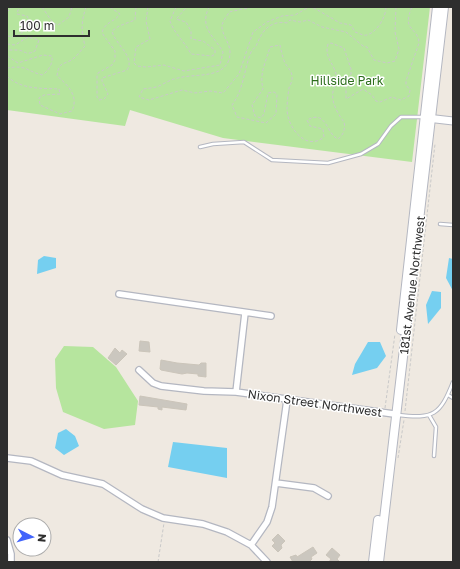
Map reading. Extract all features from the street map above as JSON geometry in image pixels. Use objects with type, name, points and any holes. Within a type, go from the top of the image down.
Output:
[{"type":"main road","name":"181st Avenue Northwest","points":[[379,562],[397,414],[428,118],[437,7]]},
{"type":"main road","name":"181st Avenue Northwest","points":[[428,118],[444,7]]},
{"type":"main road","name":"181st Avenue Northwest","points":[[373,562],[397,414]]},
{"type":"street","points":[[428,118],[453,121]]},
{"type":"street","points":[[119,294],[271,316]]},
{"type":"street","points":[[236,392],[245,313]]},
{"type":"street","name":"Nixon Street Northwest","points":[[139,370],[153,383],[161,386],[204,391],[236,392],[397,414]]},
{"type":"street","points":[[251,545],[270,514],[288,400]]},
{"type":"street","points":[[7,458],[31,460],[70,478],[103,484],[142,509],[165,519],[212,526],[228,532],[251,545],[267,562]]},
{"type":"street","points":[[276,483],[314,488],[328,496]]},
{"type":"street","points":[[7,540],[11,554],[11,562]]},
{"type":"lane","points":[[200,147],[213,144],[244,142],[272,160],[328,163],[361,154],[378,144],[391,126],[401,117],[428,118]]},
{"type":"lane","points":[[440,224],[453,225]]},
{"type":"lane","points":[[397,414],[429,415],[439,410],[448,395],[453,382]]},
{"type":"lane","points":[[448,395],[453,398]]},
{"type":"lane","points":[[429,415],[436,427],[434,456]]},
{"type":"path","points":[[7,12],[12,7]]},
{"type":"path","points":[[7,36],[16,37],[30,26],[30,22],[26,16],[17,14],[18,10],[23,7]]},
{"type":"path","points":[[42,7],[53,23],[58,25],[69,17],[72,7]]},
{"type":"path","points":[[7,76],[25,86],[41,89],[59,89],[60,94],[44,95],[39,98],[40,105],[60,114],[72,111],[75,102],[70,88],[57,76],[58,69],[61,64],[75,58],[78,51],[85,46],[82,37],[81,25],[86,7]]},
{"type":"path","points":[[110,7],[120,14],[116,19],[105,25],[102,33],[115,51],[115,60],[112,65],[98,73],[97,97],[99,100],[104,99],[108,94],[102,78],[129,68],[130,63],[128,57],[113,36],[112,31],[119,26],[135,20],[136,7]]},
{"type":"path","points":[[148,7],[146,21],[150,39],[136,46],[134,63],[137,66],[146,67],[164,65],[184,71],[220,65],[223,58],[223,52],[209,34],[206,27],[209,7]]},
{"type":"path","points":[[176,7],[170,22],[178,38],[186,42],[191,54],[212,56],[215,54],[215,50],[203,41],[191,39],[190,31],[186,22],[176,19],[187,7]]},
{"type":"path","points":[[252,7],[229,12],[224,20],[222,28],[230,51],[227,64],[223,68],[209,74],[184,76],[174,79],[161,86],[143,89],[139,97],[149,100],[182,90],[195,93],[210,90],[222,93],[239,74],[249,40],[255,29],[276,18],[295,15],[309,7],[314,8],[330,18],[351,25],[355,32],[368,35],[378,26],[386,11],[386,7]]},
{"type":"path","points":[[396,7],[395,32],[399,49],[394,60],[389,63],[374,60],[367,47],[355,41],[346,32],[322,27],[308,20],[300,22],[290,20],[267,27],[259,36],[257,44],[252,50],[242,84],[232,105],[237,117],[266,123],[276,114],[276,94],[274,92],[268,93],[264,114],[261,118],[255,116],[252,105],[263,89],[261,73],[270,47],[280,45],[285,63],[290,67],[292,80],[289,87],[286,110],[293,128],[302,139],[311,141],[320,140],[324,137],[323,129],[310,126],[307,120],[309,119],[321,119],[326,122],[331,133],[338,139],[342,137],[344,122],[331,94],[332,88],[337,84],[337,74],[326,55],[328,44],[331,43],[344,48],[348,55],[351,74],[346,81],[346,99],[363,90],[372,95],[376,101],[380,102],[392,97],[401,100],[410,96],[410,90],[406,85],[406,81],[419,43],[419,38],[408,23],[408,16],[412,7]]},
{"type":"path","points":[[7,44],[15,45],[28,37],[39,40],[35,51],[31,53],[25,54],[17,50],[7,50]]},
{"type":"path","points":[[7,56],[18,63],[43,55],[52,56],[53,60],[47,73],[42,75],[29,70],[24,66],[18,65],[7,68]]},
{"type":"path","points":[[397,414],[435,142]]},
{"type":"path","points":[[158,562],[165,519]]},
{"type":"green space","name":"Hillside Park","points":[[7,7],[430,7],[412,162],[223,138],[130,110],[125,126],[7,110]]},
{"type":"green space","points":[[64,346],[93,347],[116,367],[138,401],[135,425],[104,429],[63,412],[56,388],[55,359]]},
{"type":"water","points":[[44,256],[56,258],[56,268],[37,274],[38,260]]},
{"type":"water","points":[[449,258],[453,259],[453,291],[446,278]]},
{"type":"water","points":[[432,291],[441,292],[441,308],[428,324],[426,305]]},
{"type":"water","points":[[368,342],[380,342],[386,356],[377,368],[352,375],[355,364]]},
{"type":"water","points":[[66,429],[75,436],[79,446],[64,455],[55,448],[58,433]]},
{"type":"water","points":[[173,442],[227,448],[227,478],[168,467]]},
{"type":"building","points":[[140,341],[149,342],[150,352],[139,351]]},
{"type":"building","points":[[115,348],[120,353],[122,350],[127,354],[116,365],[108,358]]},
{"type":"building","points":[[161,360],[199,365],[201,363],[206,363],[206,377],[198,376],[198,374],[182,374],[161,370]]},
{"type":"building","points":[[140,396],[187,404],[186,410],[162,407],[162,410],[158,409],[158,407],[139,405]]},
{"type":"building","points":[[278,534],[285,541],[281,545],[282,548],[278,552],[272,546],[275,543],[272,540]]},
{"type":"building","points":[[313,547],[317,553],[311,557],[312,559],[309,562],[293,562],[290,557],[296,555],[297,557]]},
{"type":"building","points":[[332,548],[340,555],[337,559],[340,562],[329,562],[331,559],[326,555]]}]
